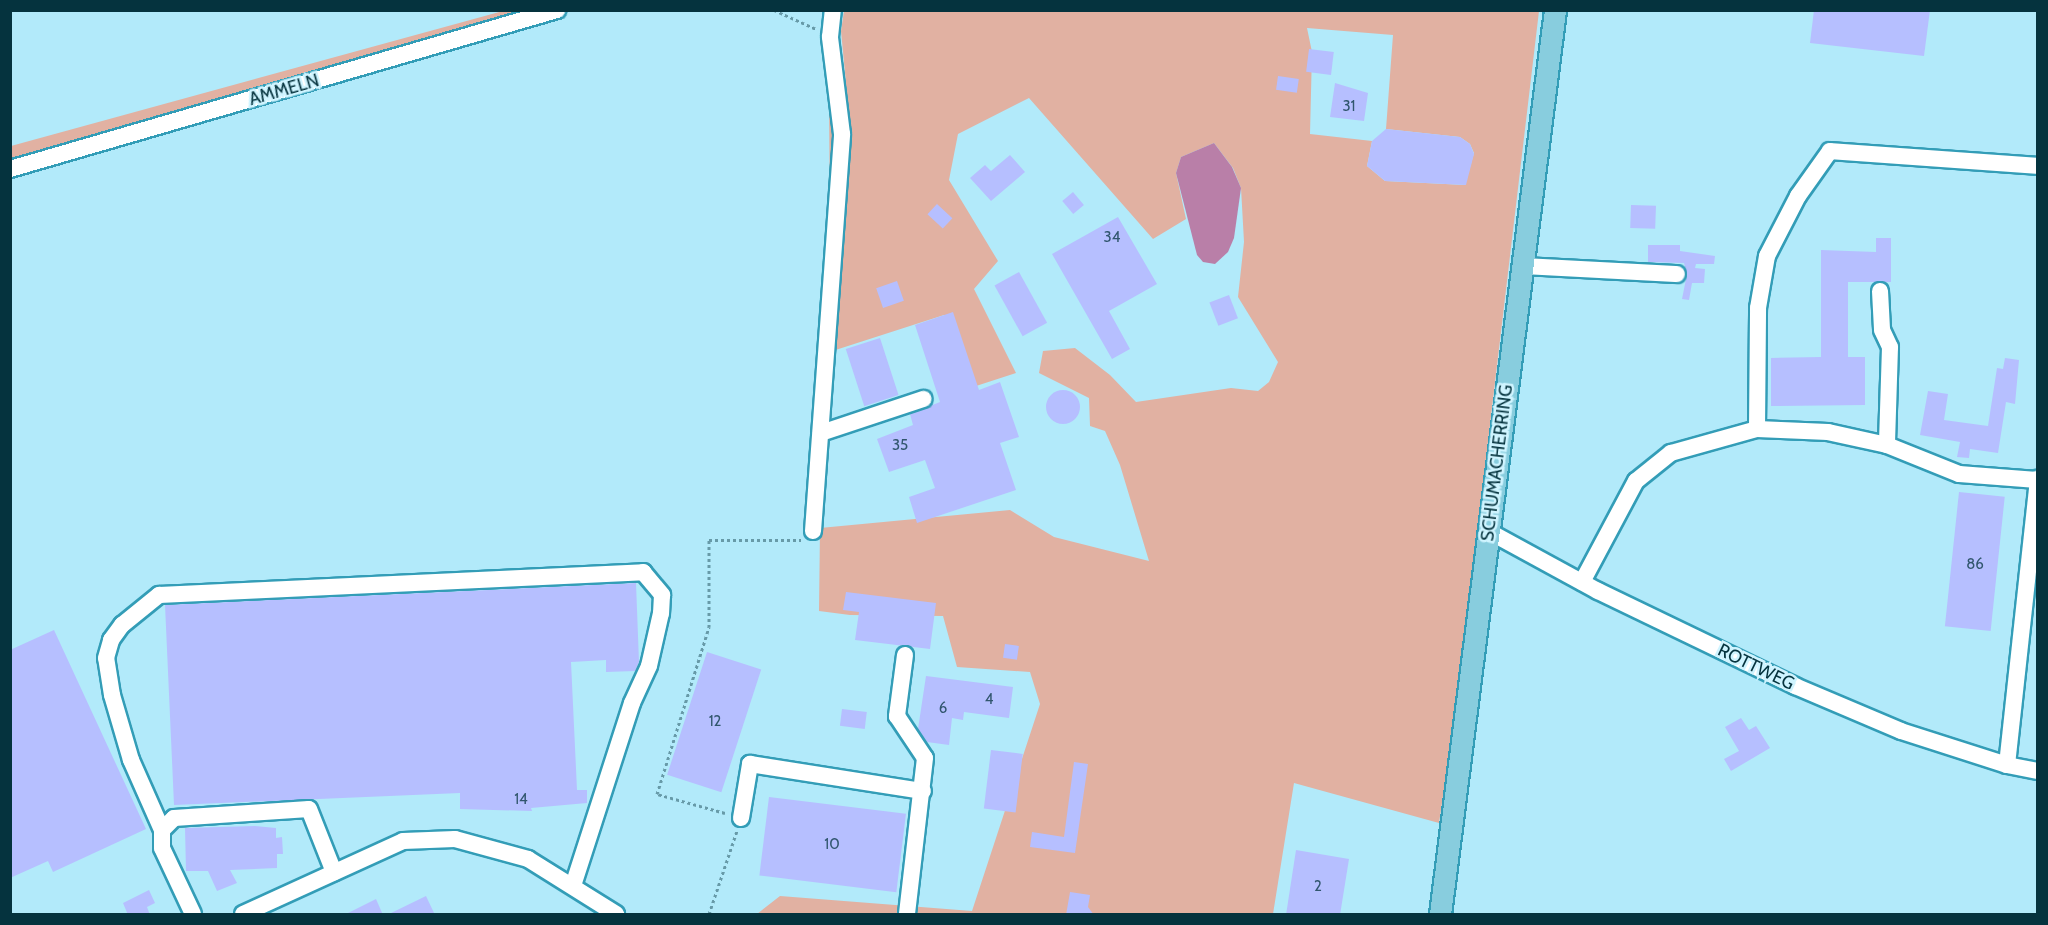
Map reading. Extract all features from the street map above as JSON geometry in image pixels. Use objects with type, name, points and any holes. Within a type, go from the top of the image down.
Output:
[{"type":"main road","name":"SCHUMACHERRING","points":[[1440,915],[1555,10]]},
{"type":"street","name":"AMMELN","points":[[10,170],[557,10]]},
{"type":"street","points":[[813,531],[842,134],[830,37],[833,10]]},
{"type":"street","points":[[1757,429],[1758,308],[1767,256],[1798,196],[1830,151],[2037,166]]},
{"type":"street","points":[[1522,266],[1677,274]]},
{"type":"street","points":[[1880,291],[1882,330],[1890,347],[1887,445]]},
{"type":"street","points":[[821,433],[923,399]]},
{"type":"street","points":[[1581,582],[1636,481],[1671,453],[1757,429],[1828,432],[1887,445],[1959,474],[2037,480],[2034,549],[2007,765]]},
{"type":"street","name":"ROTTWEG","points":[[1488,531],[1581,582],[1795,686],[1901,731],[2007,765],[2037,771]]},
{"type":"street","points":[[193,915],[162,848],[162,830],[131,760],[112,695],[106,658],[111,640],[123,625],[159,595],[623,570],[643,572],[662,595],[650,666],[632,703],[573,886]]},
{"type":"street","points":[[905,655],[897,716],[925,758],[907,915]]},
{"type":"street","points":[[741,818],[750,764],[923,791]]},
{"type":"street","points":[[162,830],[174,818],[309,809],[334,872]]},
{"type":"street","points":[[243,915],[403,841],[455,839],[528,859],[616,915]]},
{"type":"path","points":[[774,10],[830,37]]},
{"type":"path","points":[[709,915],[741,818],[657,794],[709,627],[709,540],[812,539],[813,531]]},
{"type":"shaded area","points":[[503,11],[544,11],[11,168],[11,146]]},
{"type":"shaded area","points":[[844,11],[1539,11],[1458,695],[1439,823],[1294,783],[1273,914],[757,914],[780,896],[972,911],[1040,704],[1030,672],[957,667],[943,616],[850,615],[819,611],[820,528],[1010,510],[1054,537],[1149,561],[1120,465],[1105,431],[1090,426],[1089,398],[1039,373],[1043,351],[1075,348],[1110,375],[1136,402],[1231,388],[1258,391],[1269,382],[1278,362],[1238,297],[1244,242],[1241,188],[1233,168],[1214,143],[1181,157],[1176,173],[1186,219],[1153,239],[1029,98],[958,134],[949,180],[998,261],[974,289],[1016,373],[973,387],[944,315],[820,355],[830,229],[829,98],[846,83],[841,31]],"holes":[[[1307,28],[1393,35],[1386,129],[1460,137],[1470,144],[1474,153],[1465,185],[1385,181],[1367,166],[1372,141],[1310,134],[1312,52]]]},
{"type":"shaded area","points":[[1214,143],[1232,167],[1241,188],[1234,238],[1228,252],[1215,264],[1203,262],[1197,255],[1176,173],[1181,157]]},
{"type":"building","points":[[1814,10],[1930,10],[1924,56],[1810,43]]},
{"type":"building","points":[[1309,49],[1334,52],[1331,75],[1306,72]]},
{"type":"building","points":[[1278,76],[1299,79],[1297,93],[1276,90]]},
{"type":"building","points":[[1335,83],[1368,93],[1364,121],[1330,117]]},
{"type":"building","points":[[1386,129],[1460,137],[1470,144],[1474,154],[1466,185],[1385,181],[1367,166],[1372,141]]},
{"type":"building","points":[[1010,155],[1025,172],[991,201],[970,178],[985,165],[991,171]]},
{"type":"building","points":[[1073,192],[1084,205],[1073,214],[1062,201]]},
{"type":"building","points":[[937,204],[952,218],[943,229],[927,214]]},
{"type":"building","points":[[1631,205],[1656,206],[1655,229],[1630,228]]},
{"type":"building","points":[[1118,217],[1157,284],[1109,311],[1130,349],[1112,359],[1052,254]]},
{"type":"building","points":[[1876,238],[1891,238],[1891,282],[1848,282],[1848,357],[1865,357],[1865,405],[1771,406],[1771,358],[1821,357],[1821,250],[1876,252]]},
{"type":"building","points":[[1648,245],[1680,245],[1680,251],[1715,256],[1714,264],[1696,264],[1695,268],[1705,269],[1704,283],[1692,283],[1689,300],[1682,299],[1687,274],[1684,263],[1648,262]]},
{"type":"building","points":[[1019,272],[1047,323],[1023,336],[995,286]]},
{"type":"building","points":[[897,281],[904,301],[883,308],[876,288]]},
{"type":"building","points":[[1229,295],[1238,318],[1218,326],[1209,303]]},
{"type":"building","points":[[953,312],[979,390],[1000,382],[1019,437],[1000,443],[1016,490],[917,523],[909,497],[935,488],[925,460],[889,472],[877,439],[913,425],[910,414],[940,402],[915,325]]},
{"type":"building","points":[[880,338],[899,395],[864,406],[846,349]]},
{"type":"building","points":[[2005,358],[2019,360],[2015,404],[2006,402],[1998,453],[1970,449],[1969,458],[1957,457],[1960,442],[1920,435],[1928,391],[1948,394],[1944,420],[1988,426],[1997,368],[2003,369]]},
{"type":"building","points":[[1063,390],[1075,395],[1080,407],[1075,419],[1063,424],[1051,419],[1046,407],[1051,395]]},
{"type":"building","points":[[1959,492],[2005,497],[1991,631],[1945,626]]},
{"type":"building","points":[[636,583],[639,662],[635,671],[606,672],[606,660],[571,662],[577,790],[587,790],[587,803],[531,808],[532,811],[460,809],[460,793],[174,805],[165,605]]},
{"type":"building","points":[[846,592],[936,603],[930,649],[855,640],[859,612],[843,610]]},
{"type":"building","points":[[54,630],[146,829],[53,872],[48,861],[10,878],[10,650]]},
{"type":"building","points":[[1005,644],[1019,646],[1017,660],[1003,658]]},
{"type":"building","points":[[707,652],[761,670],[721,792],[667,775]]},
{"type":"building","points":[[926,676],[1013,687],[1009,718],[964,712],[963,720],[952,718],[949,745],[927,742],[918,729]]},
{"type":"building","points":[[842,709],[867,712],[865,729],[840,726]]},
{"type":"building","points":[[1741,718],[1749,730],[1756,726],[1770,748],[1731,771],[1724,759],[1739,751],[1725,727]]},
{"type":"building","points":[[991,750],[1023,754],[1016,812],[984,809]]},
{"type":"building","points":[[1074,762],[1088,764],[1075,853],[1030,847],[1032,832],[1064,837]]},
{"type":"building","points":[[769,797],[906,814],[896,892],[759,875]]},
{"type":"building","points":[[255,826],[276,828],[276,838],[282,837],[283,854],[277,854],[277,868],[230,870],[237,883],[217,891],[208,871],[186,871],[185,828]]},
{"type":"building","points":[[1296,850],[1349,859],[1340,915],[1286,915]]},
{"type":"building","points":[[149,890],[155,903],[147,907],[150,915],[128,915],[123,903]]},
{"type":"building","points":[[1070,892],[1090,895],[1088,907],[1094,915],[1066,915]]},
{"type":"building","points":[[426,896],[435,915],[387,915]]},
{"type":"building","points":[[376,899],[383,915],[344,915]]}]
